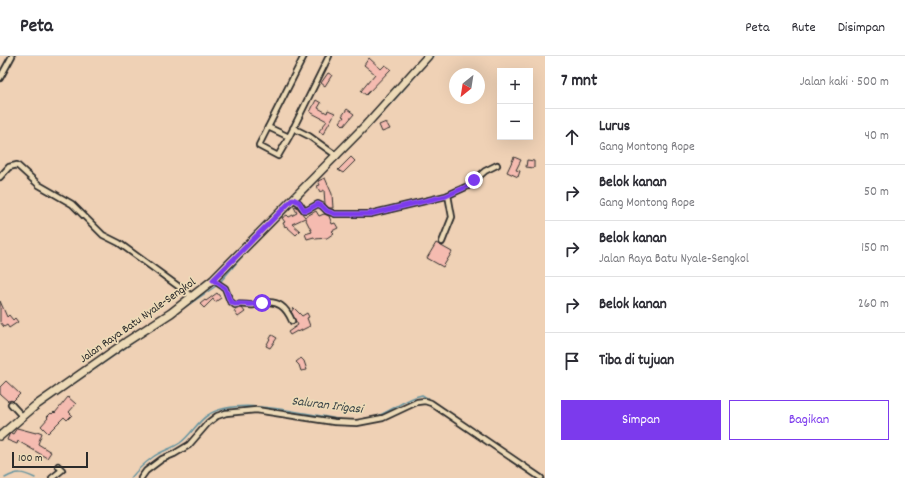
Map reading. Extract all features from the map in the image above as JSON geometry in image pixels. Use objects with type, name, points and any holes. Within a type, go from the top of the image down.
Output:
[{"type":"main road","name":"Jalan Raya Batu Nyale-Sengkol","points":[[0,436],[22,416],[126,342],[193,297],[213,280],[337,156],[396,93],[428,56]]},
{"type":"street","points":[[0,78],[12,56]]},
{"type":"street","points":[[304,56],[258,146],[275,155],[279,156],[329,56]]},
{"type":"street","points":[[268,127],[289,137]]},
{"type":"street","points":[[293,128],[309,136],[337,156]]},
{"type":"street","points":[[0,176],[9,167],[17,165],[39,185],[72,204],[103,235],[113,239],[193,297]]},
{"type":"street","points":[[293,199],[299,202],[304,210],[320,204],[324,209],[342,215],[370,214],[448,195],[468,186],[485,171],[497,165]]},
{"type":"street","points":[[442,242],[452,217],[448,195]]},
{"type":"street","points":[[213,280],[225,288],[230,301],[235,304],[254,305],[274,302],[287,311],[292,321]]},
{"type":"street","points":[[141,478],[146,471],[162,459],[189,445],[208,423],[217,416],[226,413],[256,410],[334,422],[357,423],[383,418],[410,404],[425,401],[431,403],[541,478]]},
{"type":"street","points":[[11,404],[22,416]]},
{"type":"street","points":[[52,478],[62,470],[58,466]]},
{"type":"building","points":[[369,58],[381,69],[385,65],[391,69],[366,95],[361,91],[375,74],[364,65]]},
{"type":"building","points":[[328,73],[332,75],[325,86],[321,83]]},
{"type":"building","points":[[316,100],[321,103],[318,108],[327,113],[328,110],[335,113],[323,134],[319,131],[327,121],[310,112]]},
{"type":"building","points":[[347,109],[354,114],[344,126],[340,122]]},
{"type":"building","points":[[386,122],[390,129],[382,132],[379,125]]},
{"type":"building","points":[[351,157],[355,161],[343,173],[338,170]]},
{"type":"building","points":[[514,157],[521,160],[516,170],[520,171],[518,177],[507,172]]},
{"type":"building","points":[[527,160],[534,161],[534,168],[526,167]]},
{"type":"building","points":[[325,178],[332,194],[333,208],[329,208],[325,204],[324,190],[320,192],[317,186],[320,185],[318,181]]},
{"type":"building","points":[[296,206],[305,217],[316,211],[319,216],[324,214],[329,216],[332,224],[335,223],[338,228],[332,231],[334,233],[327,238],[315,239],[314,237],[307,239],[305,234],[312,232],[305,218],[292,224],[300,231],[296,235],[286,226],[285,227],[283,223],[285,222],[282,218],[287,215],[289,217],[297,213],[294,207]]},
{"type":"building","points":[[436,243],[452,252],[443,267],[427,258]]},
{"type":"building","points":[[217,293],[221,298],[215,302],[213,299],[204,308],[200,304],[205,300],[206,301]]},
{"type":"building","points":[[0,301],[7,317],[9,315],[13,320],[15,318],[18,322],[9,328],[7,325],[4,327],[0,322]]},
{"type":"building","points":[[242,308],[245,312],[238,317],[234,311]]},
{"type":"building","points":[[294,308],[302,316],[307,313],[310,326],[290,335],[288,332],[298,325],[291,312]]},
{"type":"building","points":[[272,335],[277,338],[270,348],[266,346]]},
{"type":"building","points":[[301,358],[304,361],[307,370],[301,371],[296,362]]},
{"type":"building","points":[[6,381],[20,394],[13,401],[8,401],[0,394],[0,387]]},
{"type":"building","points":[[68,397],[76,404],[69,412],[72,415],[67,420],[64,417],[48,433],[41,426],[48,418],[47,417],[51,413],[55,413]]},
{"type":"building","points":[[17,428],[42,433],[38,444],[51,452],[47,458],[18,441],[17,444],[7,440],[9,435],[11,433],[13,434]]},
{"type":"waterway","points":[[377,118],[433,56]]},
{"type":"waterway","points":[[221,281],[250,247]]},
{"type":"waterway","points":[[175,314],[216,286]]},
{"type":"waterway","points":[[30,414],[154,328]]},
{"type":"waterway","name":"Saluran Irigasi","points":[[375,417],[409,399],[422,395],[432,401]]},
{"type":"waterway","name":"Saluran Irigasi","points":[[131,478],[153,457],[184,440],[204,418],[222,409],[257,407],[352,421]]},
{"type":"waterway","name":"Saluran Irigasi","points":[[5,478],[17,473],[27,474],[35,478]]},
{"type":"route","points":[[262,303],[254,305],[235,304],[230,301],[228,292],[225,288],[213,280],[293,199],[299,202],[304,210],[320,204],[324,209],[335,214],[370,214],[446,196],[461,190],[474,180]]}]
